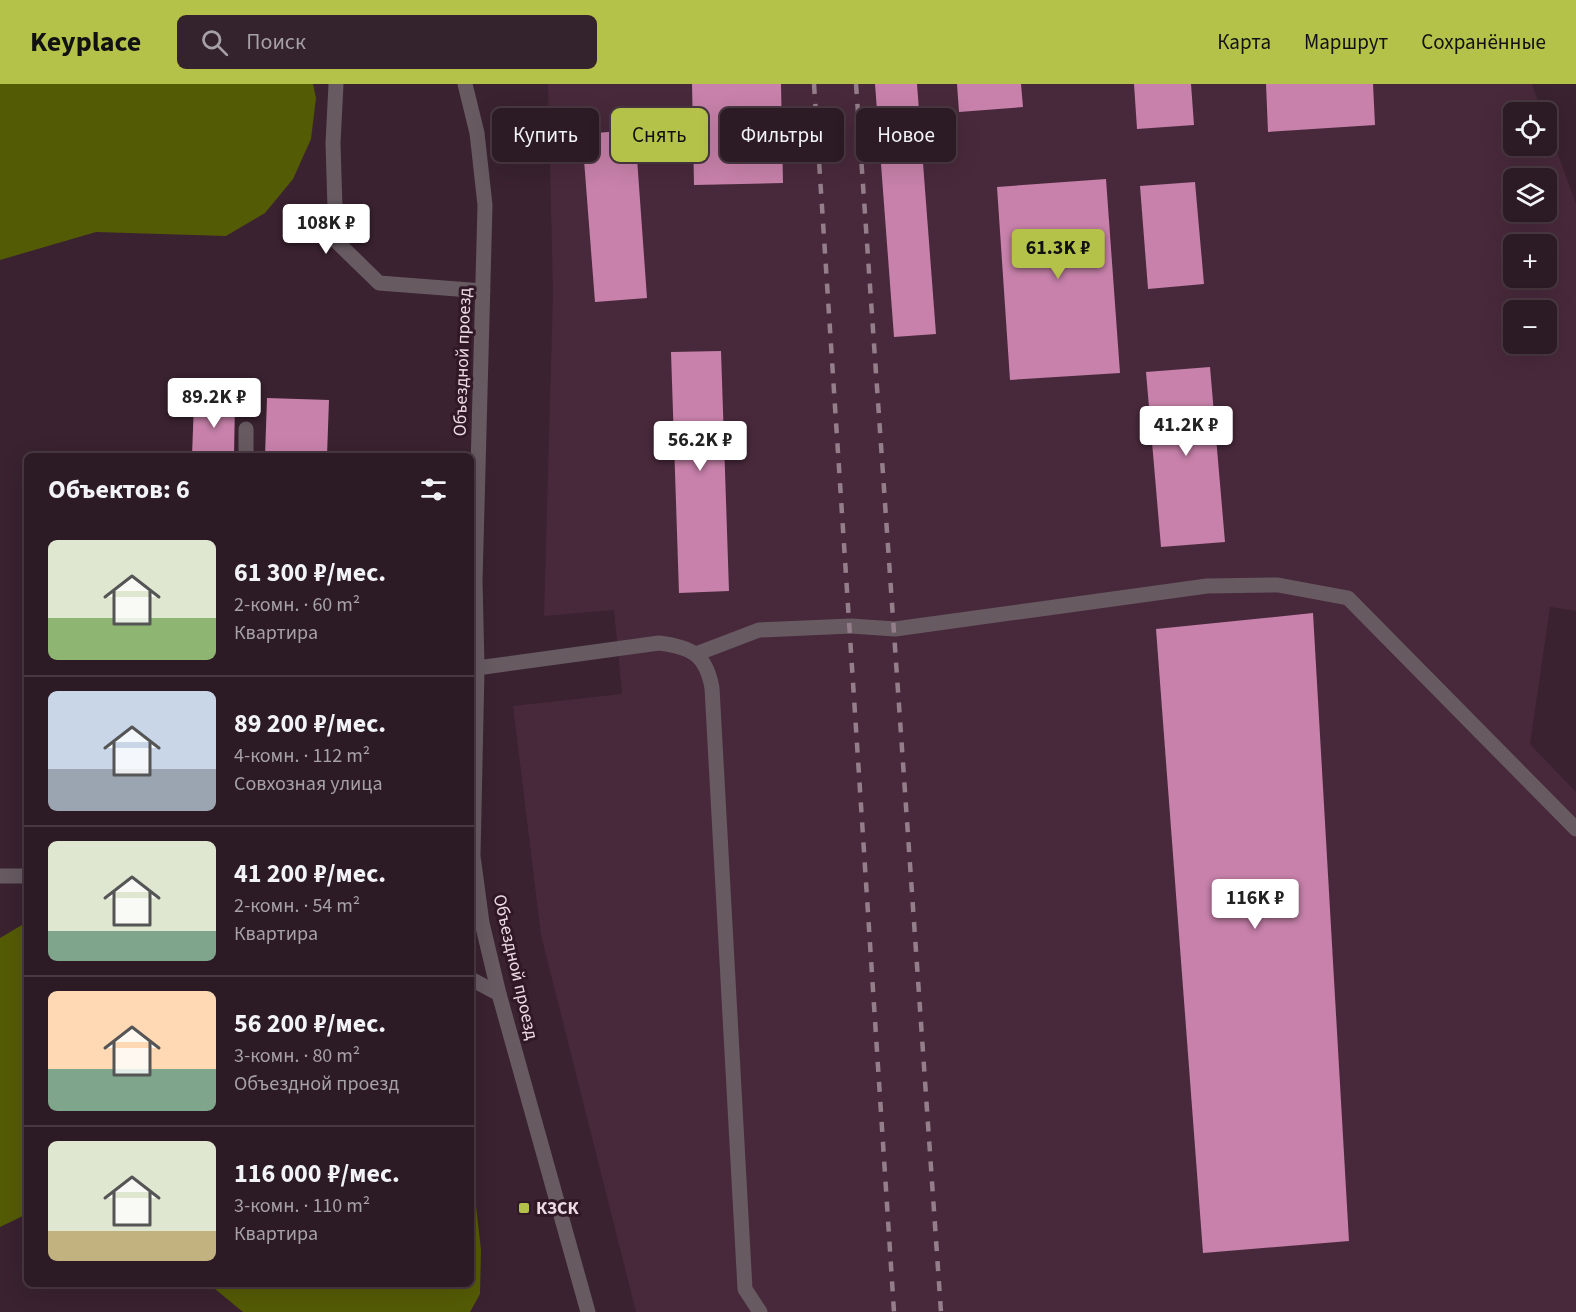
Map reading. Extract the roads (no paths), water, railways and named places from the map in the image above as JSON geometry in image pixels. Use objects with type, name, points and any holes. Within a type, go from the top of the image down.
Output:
[{"type":"street","points":[[336,84],[333,142],[336,241],[379,283],[483,291]]},
{"type":"street","name":"Объездной проезд","points":[[465,84],[483,170],[485,205],[475,581],[477,668],[474,781]]},
{"type":"street","points":[[246,429],[246,453]]},
{"type":"street","points":[[696,654],[759,630],[851,626],[895,629],[1207,586],[1278,585],[1348,598],[1576,829]]},
{"type":"street","points":[[477,668],[659,643],[679,646],[696,654],[708,668],[712,688],[745,1289],[760,1312]]},
{"type":"street","name":"Объездной проезд","points":[[474,869],[482,923],[500,994],[588,1312]]},
{"type":"street","points":[[0,876],[24,876]]},
{"type":"street","points":[[474,981],[500,994]]},
{"type":"railway","points":[[814,84],[894,1312]]},
{"type":"railway","points":[[856,84],[941,1312]]},
{"type":"place","name":"КЗСК","points":[[524,1208]]}]
